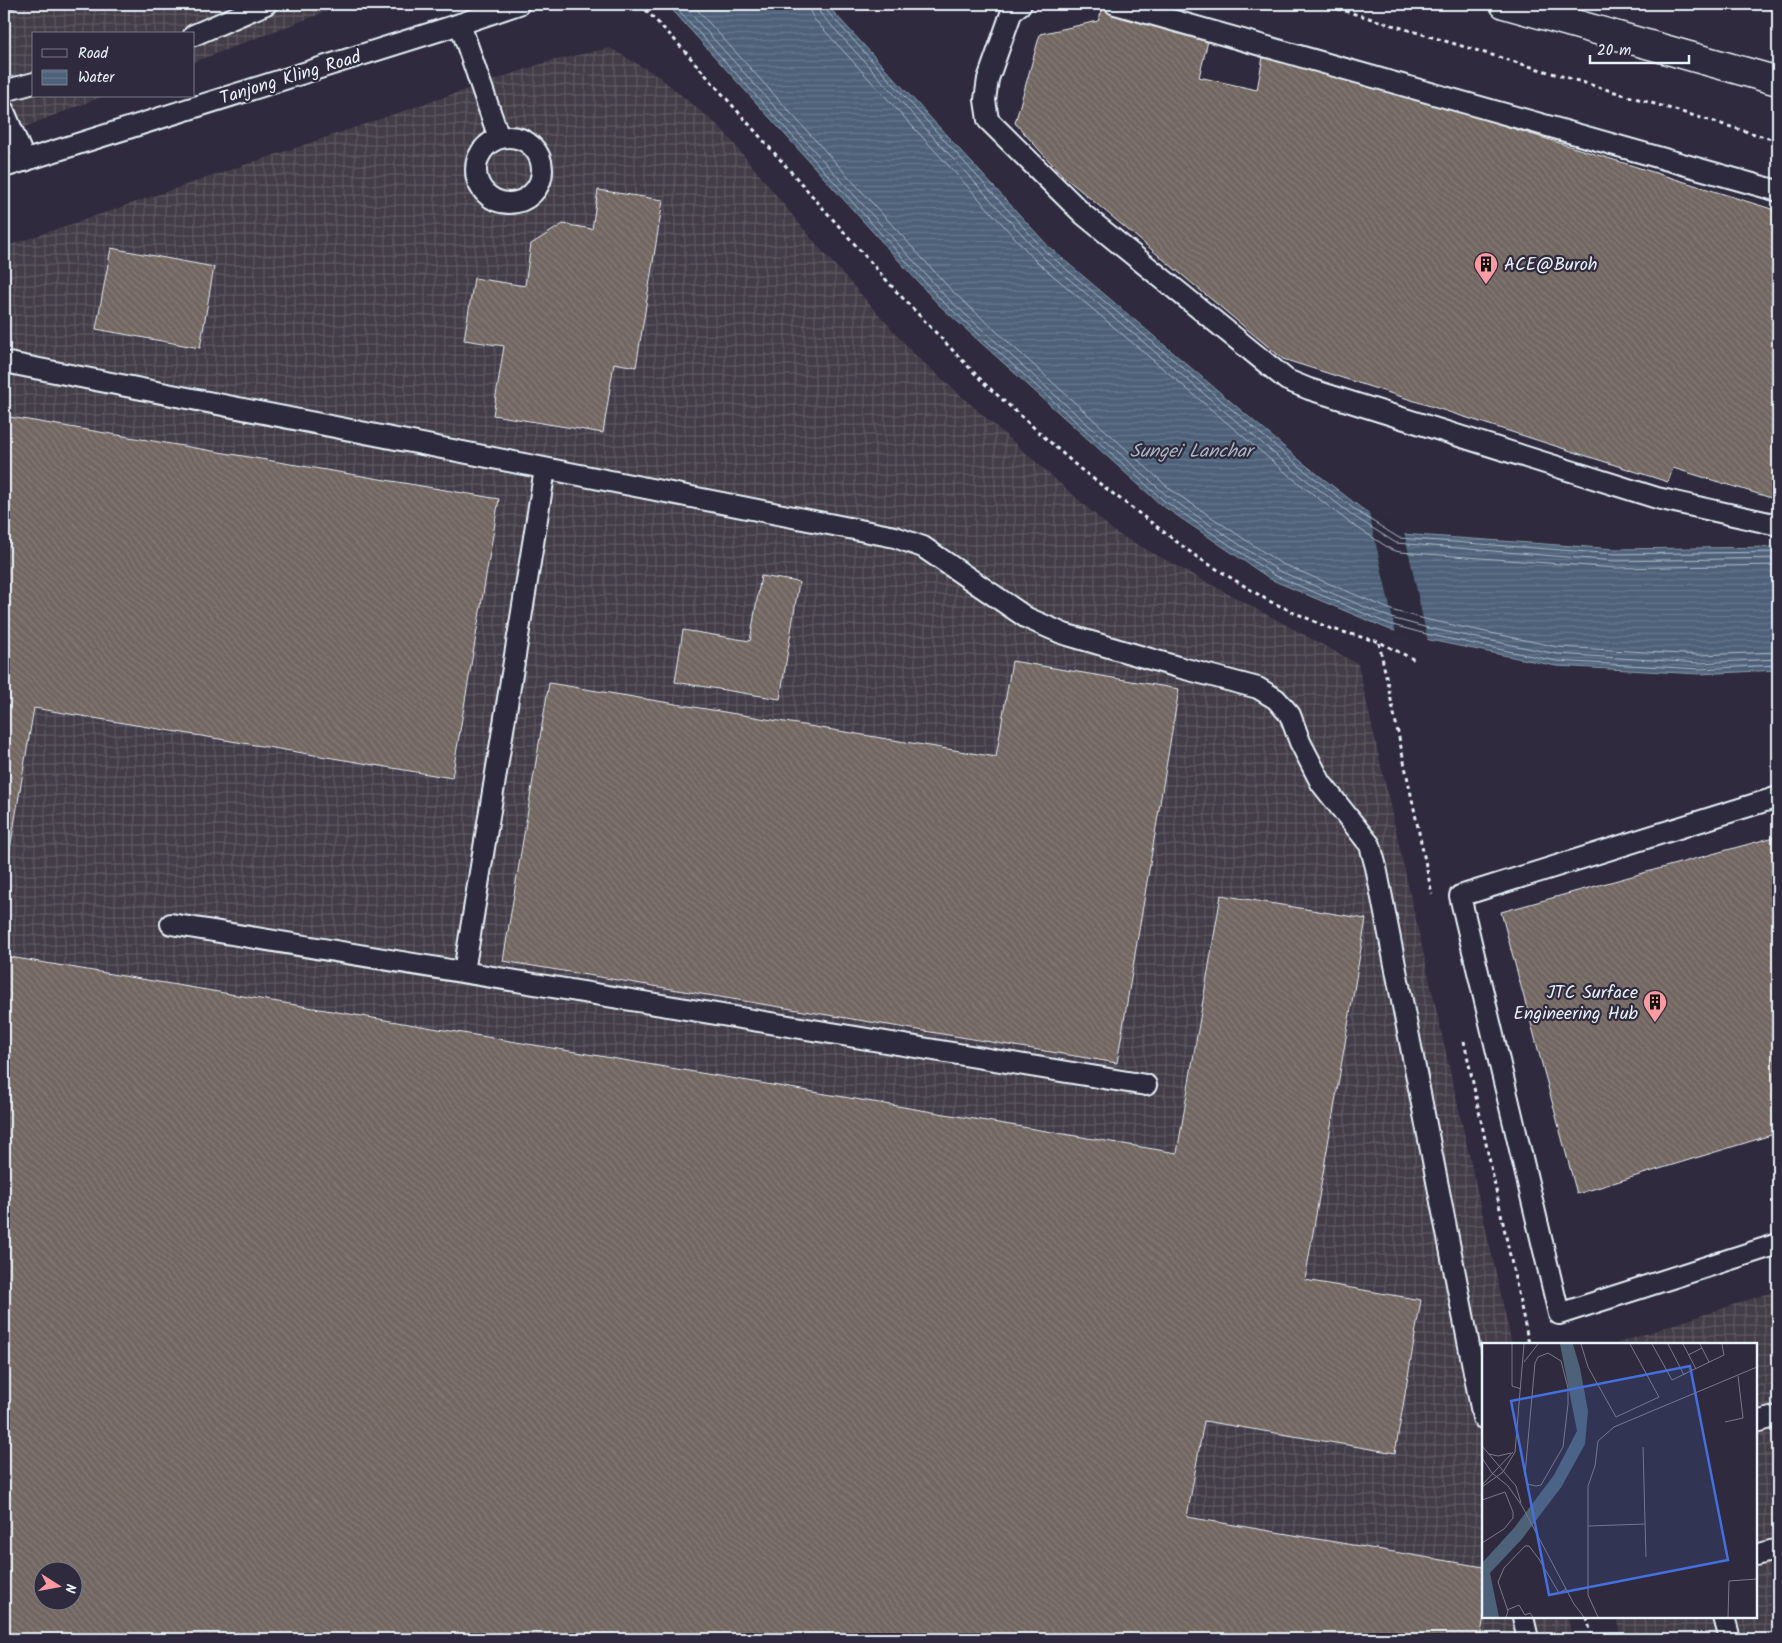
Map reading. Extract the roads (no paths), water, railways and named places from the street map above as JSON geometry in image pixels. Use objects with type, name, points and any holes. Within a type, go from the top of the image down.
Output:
[{"type":"street","points":[[1504,4],[1778,80]]},
{"type":"lane","points":[[195,35],[266,4]]},
{"type":"lane","name":"Tanjong Kling Road","points":[[4,167],[519,4]]},
{"type":"lane","points":[[1021,4],[1012,11],[988,78],[985,100],[988,120],[1084,214],[1287,380],[1318,392],[1657,498],[1778,525]]},
{"type":"lane","points":[[1116,4],[1778,191]]},
{"type":"lane","points":[[460,24],[499,138]]},
{"type":"lane","points":[[4,92],[32,84]]},
{"type":"lane","points":[[4,111],[25,161]]},
{"type":"lane","points":[[4,362],[895,537],[923,547],[1027,618],[1064,634],[1258,688],[1276,699],[1290,715],[1300,742],[1321,783],[1370,845],[1376,867],[1482,1413]]},
{"type":"lane","points":[[464,972],[545,468]]},
{"type":"lane","points":[[1778,796],[1460,896],[1560,1314],[1778,1244]]},
{"type":"lane","points":[[171,924],[1146,1085]]},
{"type":"lane","points":[[1757,1422],[1778,1416]]},
{"type":"lane","points":[[1757,1555],[1778,1549]]},
{"type":"lane","points":[[1523,1618],[1528,1639]]},
{"type":"lane","points":[[1724,1618],[1730,1639]]},
{"type":"water","name":"Sungei Lanchar","points":[[667,4],[826,4],[1050,248],[1303,463],[1361,508],[1401,534],[1616,549],[1778,547],[1778,670],[1699,674],[1556,666],[1425,639],[1388,629],[1272,580],[1160,504],[938,304]]},
{"type":"place","name":"ACE@Buroh","points":[[1486,285]]},
{"type":"place","name":"JTC Surface Engineering Hub","points":[[1655,1023]]}]
